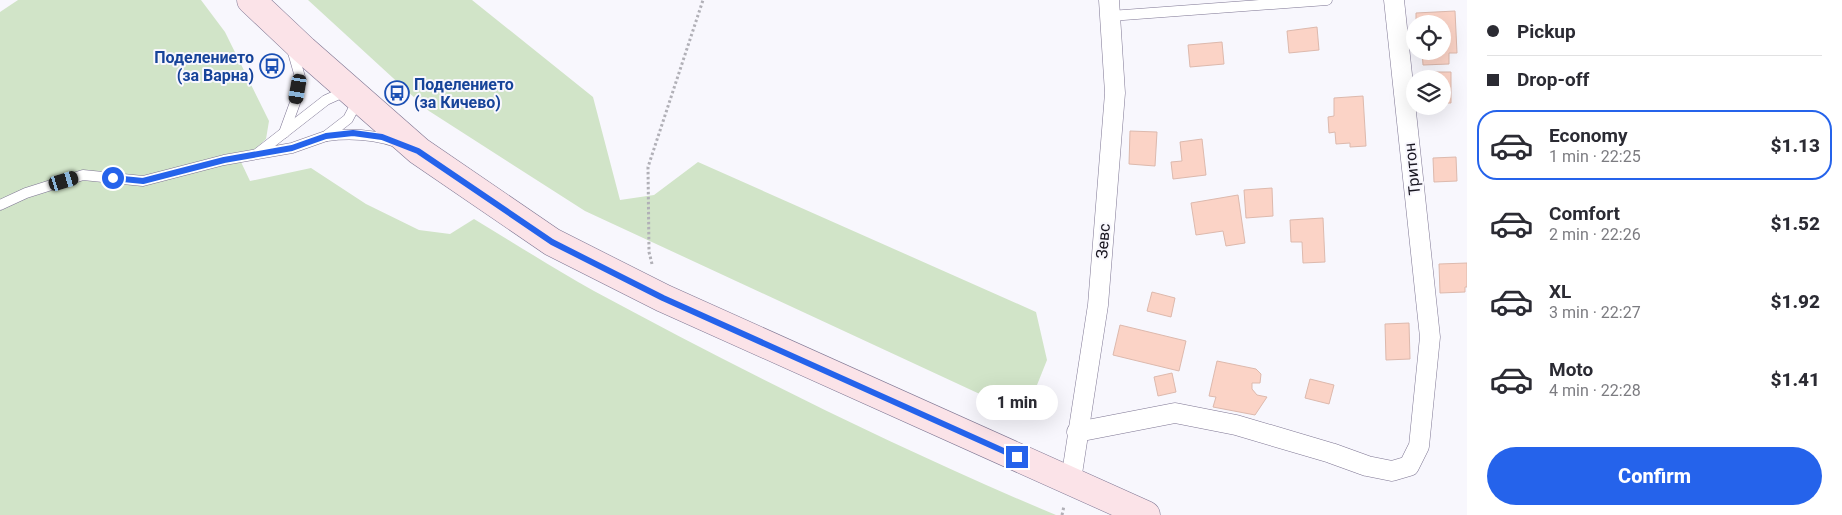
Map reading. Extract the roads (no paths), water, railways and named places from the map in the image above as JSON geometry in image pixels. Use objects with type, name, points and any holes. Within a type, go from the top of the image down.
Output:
[{"type":"street","points":[[251,0],[418,151],[552,242],[663,298],[1146,515]]},
{"type":"street","name":"Тритон","points":[[1077,432],[1175,413],[1236,425],[1331,453],[1367,466],[1392,471],[1409,466],[1419,446],[1430,337],[1394,0]]},
{"type":"street","name":"Зевс","points":[[1071,480],[1098,305],[1114,103],[1110,8]]},
{"type":"lane","points":[[1110,8],[1327,0]]},
{"type":"lane","points":[[279,26],[292,48],[300,77],[296,100],[284,133]]},
{"type":"lane","points":[[258,154],[326,100],[354,94],[348,119],[326,136]]},
{"type":"lane","points":[[0,206],[26,193],[83,175],[143,181],[224,160],[292,148],[326,136],[353,133],[382,137],[418,151]]},
{"type":"place","name":"Поделението (за Варна)","points":[[272,66]]},
{"type":"place","name":"Поделението (за Кичево)","points":[[397,93]]}]
